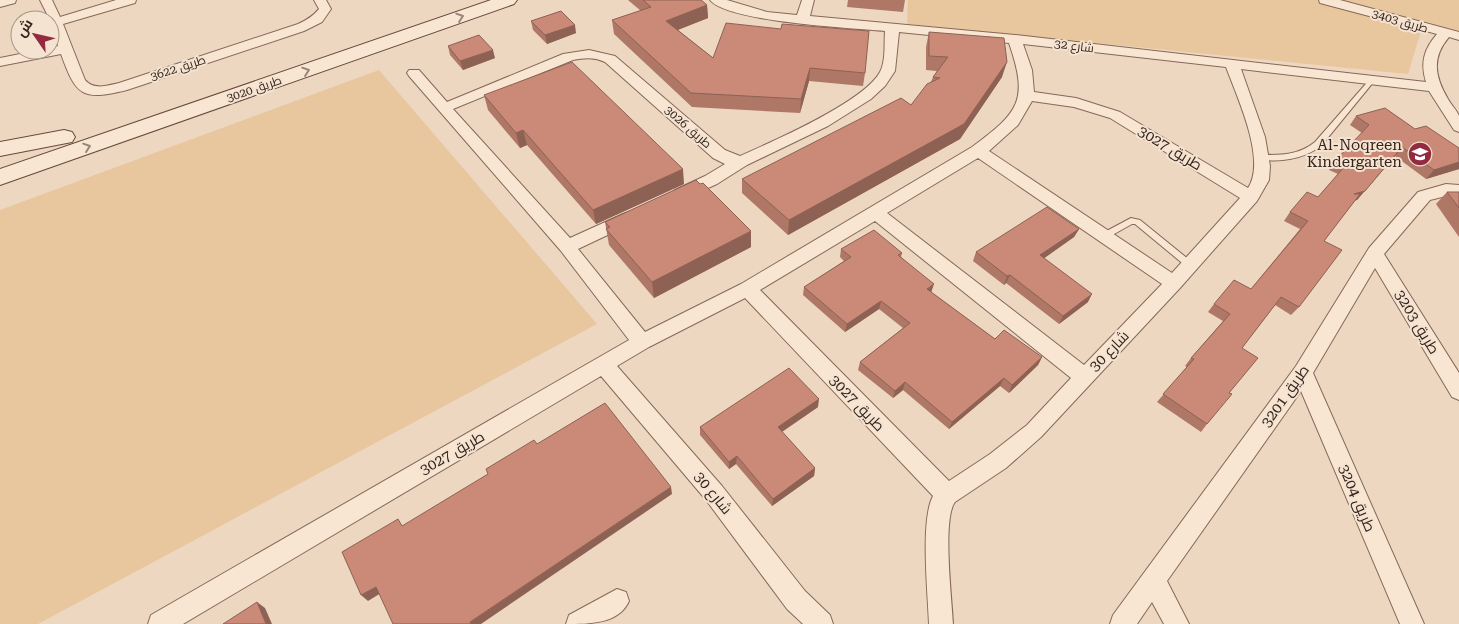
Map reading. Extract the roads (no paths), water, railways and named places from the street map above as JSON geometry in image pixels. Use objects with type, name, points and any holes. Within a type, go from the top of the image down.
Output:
[{"type":"street","points":[[0,3],[10,0]]},
{"type":"street","points":[[60,21],[130,0]]},
{"type":"street","name":"طريق 3622","points":[[60,33],[82,87],[92,91],[106,90],[312,23],[321,16],[325,9],[320,0]]},
{"type":"street","name":"طريق 3020","points":[[0,158],[458,0]]},
{"type":"street","name":"طريق 3020","points":[[0,177],[508,0]]},
{"type":"street","name":"شارع 32","points":[[716,0],[750,13],[802,20],[1015,39],[1434,87]]},
{"type":"street","points":[[802,20],[808,0]]},
{"type":"street","name":"طريق 3403","points":[[1326,0],[1452,35]]},
{"type":"street","points":[[666,201],[838,113],[870,93],[881,83],[888,71],[892,29]]},
{"type":"street","points":[[1452,35],[1434,46],[1430,65],[1434,87],[1444,106],[1459,127]]},
{"type":"street","points":[[1015,39],[1027,79],[1028,96]]},
{"type":"street","points":[[0,62],[66,50]]},
{"type":"street","name":"طريق 3026","points":[[444,108],[568,56],[582,53],[594,54],[610,59],[719,154],[728,159],[741,161]]},
{"type":"street","name":"شارع 30","points":[[946,495],[1017,446],[1051,414],[1251,198],[1262,177],[1261,157],[1259,144],[1232,64]]},
{"type":"street","points":[[414,73],[567,247],[642,342]]},
{"type":"street","name":"طريق 3027","points":[[160,624],[603,364],[747,289],[978,151],[1012,123],[1028,96],[1076,103],[1115,115],[1251,198]]},
{"type":"street","points":[[0,149],[64,137]]},
{"type":"street","points":[[978,151],[1174,283]]},
{"type":"street","points":[[0,183],[41,163]]},
{"type":"street","name":"طريق 3201","points":[[1122,624],[1303,372],[1375,254],[1424,196],[1446,190],[1459,191]]},
{"type":"street","points":[[567,247],[648,210]]},
{"type":"street","points":[[874,212],[1084,377]]},
{"type":"street","name":"طريق 3203","points":[[1375,254],[1459,391]]},
{"type":"street","name":"طريق 3027","points":[[747,289],[946,495]]},
{"type":"street","name":"شارع 30","points":[[603,364],[714,493],[796,600],[820,624]]},
{"type":"street","name":"طريق 3204","points":[[1303,372],[1412,624]]},
{"type":"street","points":[[941,624],[937,527],[940,504],[946,495]]},
{"type":"street","points":[[1154,580],[1178,624]]},
{"type":"street","points":[[578,624],[618,601]]},
{"type":"lane","points":[[1261,157],[1279,158],[1296,156],[1309,151],[1373,79]]},
{"type":"lane","points":[[1104,236],[1131,221],[1137,222],[1190,265]]},
{"type":"place","name":"Al-Noqreen Kindergarten","points":[[1420,154]]}]
